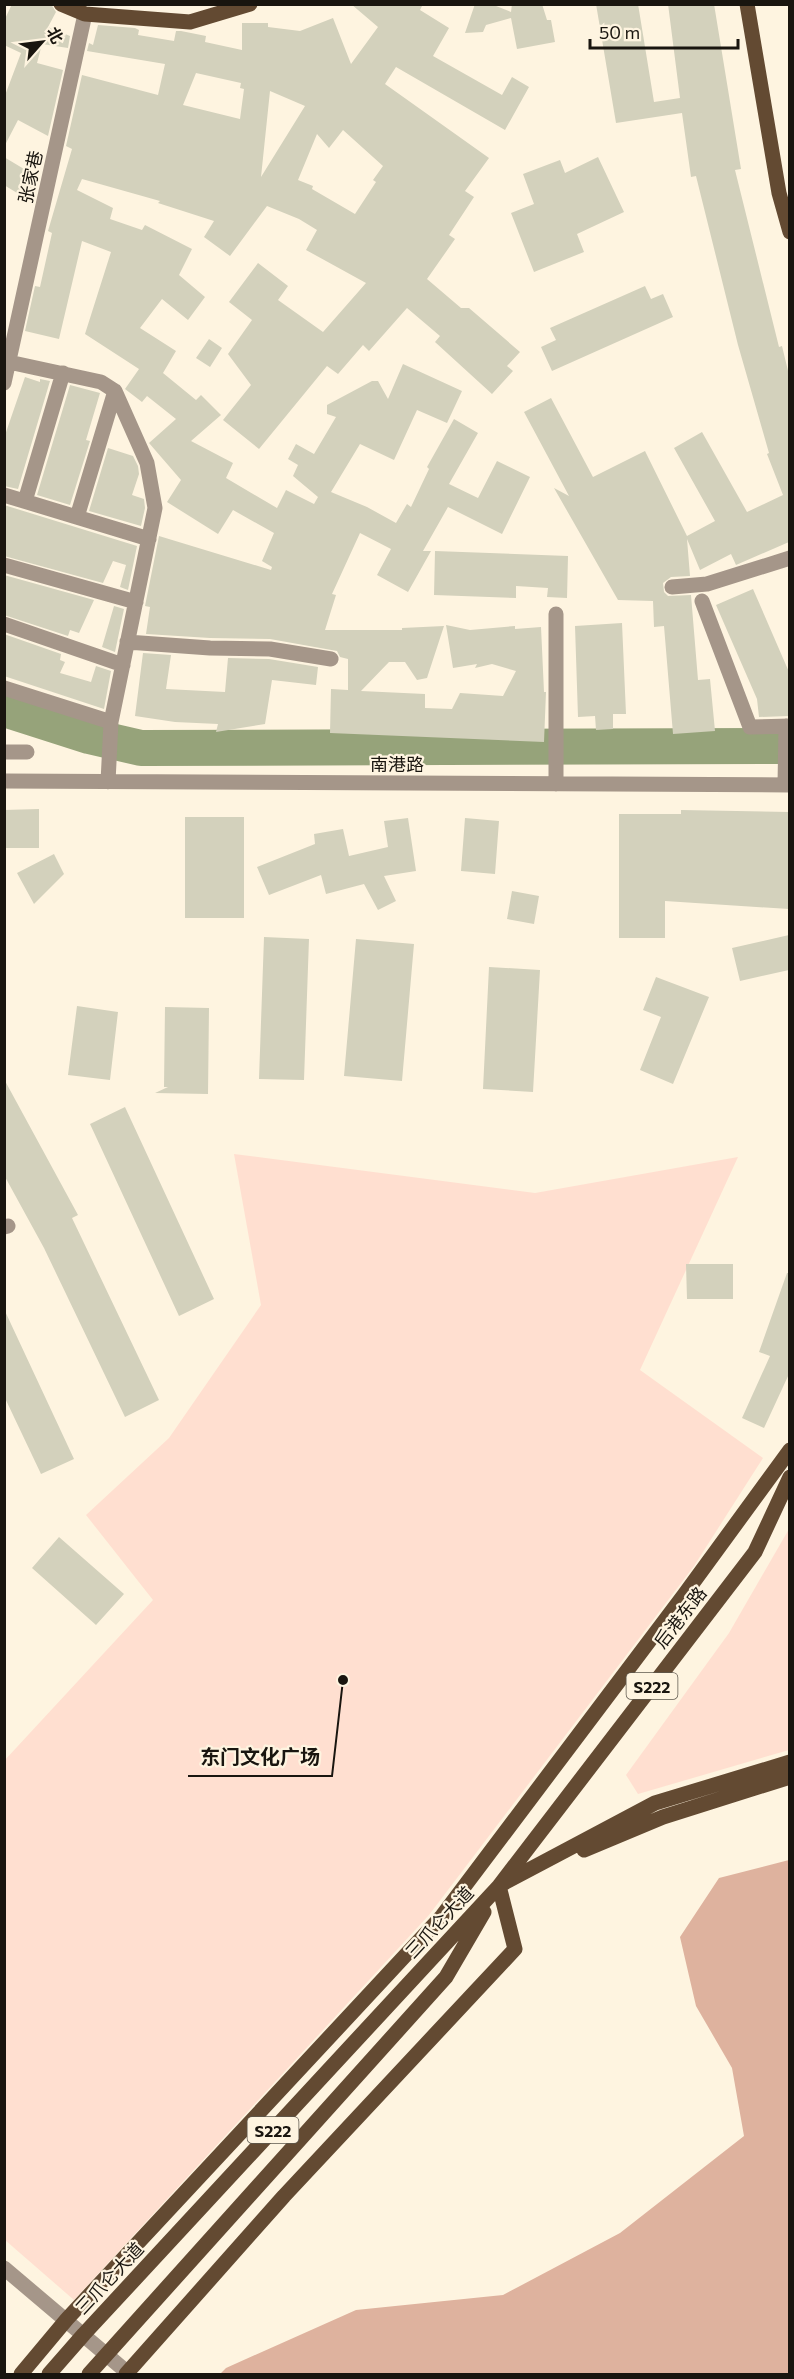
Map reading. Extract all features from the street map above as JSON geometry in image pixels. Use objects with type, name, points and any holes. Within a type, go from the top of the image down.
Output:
[{"type":"main road","points":[[61,4],[85,14],[190,22],[250,4]]},
{"type":"main road","points":[[747,4],[784,191],[789,232]]},
{"type":"main road","points":[[21,2374],[67,2319],[442,1916],[684,1595],[789,1450]]},
{"type":"main road","name":"后港东路","points":[[499,1886],[755,1552],[789,1477]]},
{"type":"main road","points":[[499,1886],[655,1803],[789,1762]]},
{"type":"main road","points":[[499,1886],[663,1817],[789,1777]]},
{"type":"main road","points":[[127,2374],[284,2196],[515,1949],[499,1886]]},
{"type":"main road","name":"三爪仑大道","points":[[49,2374],[499,1886]]},
{"type":"main road","name":"三爪仑大道","points":[[89,2374],[446,1977],[499,1886]]},
{"type":"street","name":"张家巷","points":[[4,383],[85,14]]},
{"type":"street","points":[[7,362],[101,382],[115,391],[147,463],[155,508],[111,722],[108,781]]},
{"type":"street","points":[[25,501],[63,373]]},
{"type":"street","points":[[77,517],[115,391]]},
{"type":"street","points":[[4,495],[149,539]]},
{"type":"street","points":[[672,587],[707,584],[789,558]]},
{"type":"street","points":[[4,565],[136,602]]},
{"type":"street","points":[[702,602],[750,727],[788,726],[787,784]]},
{"type":"street","points":[[556,614],[556,783]]},
{"type":"street","points":[[4,624],[123,665]]},
{"type":"street","points":[[127,642],[270,650],[331,659]]},
{"type":"street","points":[[4,688],[111,722]]},
{"type":"street","points":[[4,752],[27,752]]},
{"type":"street","name":"南港路","points":[[4,781],[787,784]]},
{"type":"street","points":[[4,2268],[67,2319],[127,2374]]},
{"type":"shaded area","points":[[234,1154],[535,1193],[738,1157],[640,1370],[763,1458],[694,1566],[429,1915],[74,2300],[5,2240],[4,1761],[153,1600],[86,1515],[169,1438],[261,1305]]},
{"type":"shaded area","points":[[789,1529],[789,1750],[638,1794],[626,1775],[729,1633]]},
{"type":"shaded area","points":[[789,1860],[789,2374],[220,2374],[226,2368],[356,2310],[503,2295],[620,2233],[744,2136],[732,2068],[696,2006],[680,1937],[719,1878]]},
{"type":"building","points":[[12,4],[51,4],[56,12],[48,27],[70,36],[68,48],[42,44],[37,63],[63,70],[48,136],[18,120],[4,147],[4,98],[21,53],[4,45],[4,21]]},
{"type":"building","points":[[351,4],[423,4],[420,10],[449,28],[433,56],[502,95],[512,77],[529,87],[505,130],[396,67],[385,84],[489,158],[465,191],[474,197],[449,235],[455,239],[427,279],[461,308],[469,308],[520,352],[507,366],[513,371],[492,394],[435,342],[440,336],[407,308],[369,351],[363,345],[338,374],[327,366],[259,449],[223,420],[251,385],[228,354],[252,320],[229,302],[258,263],[288,286],[278,300],[323,332],[366,283],[306,250],[317,230],[299,219],[267,206],[230,256],[204,237],[214,221],[158,203],[160,201],[82,179],[77,190],[113,208],[110,219],[142,230],[145,225],[192,249],[179,275],[205,297],[188,320],[162,299],[140,328],[176,351],[163,373],[196,400],[201,395],[221,415],[191,441],[233,463],[226,478],[277,508],[286,490],[314,504],[318,497],[293,476],[298,465],[288,459],[296,444],[314,454],[336,417],[327,414],[327,405],[372,381],[378,381],[388,399],[403,364],[462,391],[447,423],[417,410],[394,460],[360,444],[331,492],[367,507],[396,523],[407,504],[411,507],[429,469],[427,467],[454,419],[478,433],[449,484],[478,498],[497,461],[530,477],[502,534],[448,507],[423,551],[431,551],[408,592],[377,575],[391,549],[360,533],[332,594],[336,595],[325,630],[402,630],[402,628],[444,626],[427,678],[417,680],[405,662],[389,662],[361,691],[425,694],[425,708],[452,709],[460,693],[503,696],[516,671],[492,664],[475,668],[477,664],[453,668],[446,625],[470,630],[515,626],[515,629],[541,627],[544,692],[546,692],[544,742],[330,733],[331,689],[348,690],[348,659],[340,657],[337,651],[270,639],[146,634],[150,607],[145,606],[159,536],[271,570],[272,567],[262,561],[274,533],[233,510],[218,534],[167,502],[181,480],[149,443],[176,419],[147,396],[142,402],[125,389],[139,369],[85,334],[111,252],[82,241],[59,339],[25,331],[35,286],[40,287],[52,233],[48,231],[72,149],[66,146],[82,75],[158,95],[165,64],[87,51],[89,43],[93,45],[98,25],[135,28],[139,30],[138,35],[174,41],[176,31],[181,31],[206,36],[205,42],[242,50],[242,23],[268,23],[268,27],[300,31],[333,18],[351,64],[378,27]],"holes":[[[196,73],[241,83],[240,88],[244,89],[240,119],[183,105]],[[270,91],[305,106],[261,177]],[[343,130],[383,166],[373,180],[376,182],[355,214],[312,189],[313,186],[298,180],[317,134],[329,148]]]},
{"type":"building","points":[[475,4],[491,4],[511,12],[512,4],[542,4],[547,20],[551,20],[555,42],[517,49],[511,18],[486,25],[483,32],[465,33]]},
{"type":"building","points":[[596,4],[638,4],[654,102],[680,98],[668,4],[714,4],[741,169],[735,170],[779,347],[782,346],[789,375],[789,542],[736,565],[731,554],[700,570],[687,539],[690,576],[671,577],[663,583],[664,592],[668,596],[691,595],[698,680],[710,679],[715,731],[673,734],[664,626],[654,627],[653,601],[618,600],[554,488],[569,496],[524,412],[551,398],[593,477],[645,451],[687,536],[715,521],[674,448],[702,432],[747,512],[783,495],[767,454],[769,453],[738,345],[696,176],[691,177],[682,113],[616,123]]},
{"type":"building","points":[[4,157],[39,178],[27,199],[4,185]]},
{"type":"building","points":[[598,157],[624,212],[577,234],[584,252],[534,272],[511,213],[534,204],[523,174],[560,160],[565,173]]},
{"type":"building","points":[[645,286],[651,299],[663,294],[673,317],[552,371],[541,347],[556,340],[550,328]]},
{"type":"building","points":[[209,339],[222,348],[210,367],[196,358]]},
{"type":"building","points":[[25,377],[40,382],[40,379],[50,381],[18,489],[4,486],[4,438]]},
{"type":"building","points":[[70,385],[100,393],[86,440],[90,441],[70,505],[37,495]]},
{"type":"building","points":[[108,448],[133,456],[138,466],[139,474],[132,495],[144,499],[145,508],[141,526],[89,511]]},
{"type":"building","points":[[4,505],[137,546],[128,590],[120,587],[126,565],[113,561],[103,583],[4,556]]},
{"type":"building","points":[[435,551],[568,556],[567,598],[547,597],[548,588],[516,586],[516,598],[434,595]]},
{"type":"building","points":[[4,575],[94,600],[79,633],[70,630],[68,636],[4,615]]},
{"type":"building","points":[[753,589],[789,672],[789,716],[759,717],[757,699],[716,605]]},
{"type":"building","points":[[114,606],[124,609],[115,652],[102,647]]},
{"type":"building","points":[[622,623],[626,714],[613,714],[613,729],[596,730],[595,716],[578,717],[575,626]]},
{"type":"building","points":[[4,634],[61,654],[60,660],[65,662],[60,673],[91,682],[96,666],[111,671],[104,709],[4,676]]},
{"type":"building","points":[[143,653],[171,655],[166,689],[225,692],[228,658],[269,659],[318,667],[316,685],[272,680],[265,724],[216,732],[218,724],[175,722],[135,716]]},
{"type":"building","points":[[39,809],[39,848],[4,848],[4,810]]},
{"type":"building","points":[[681,810],[789,812],[789,909],[665,901],[665,938],[619,938],[619,814],[681,814]]},
{"type":"building","points":[[185,817],[244,817],[244,918],[185,918]]},
{"type":"building","points":[[408,818],[416,871],[384,876],[396,901],[378,910],[364,884],[326,894],[321,875],[269,895],[257,867],[315,844],[314,834],[343,829],[349,856],[388,847],[384,821]]},
{"type":"building","points":[[465,818],[499,821],[495,874],[461,871]]},
{"type":"building","points":[[54,854],[64,874],[34,904],[17,873]]},
{"type":"building","points":[[512,891],[539,896],[534,924],[507,919]]},
{"type":"building","points":[[789,935],[789,970],[740,981],[732,948]]},
{"type":"building","points":[[264,937],[309,939],[304,1080],[259,1079]]},
{"type":"building","points":[[356,939],[414,944],[402,1081],[344,1076]]},
{"type":"building","points":[[489,967],[540,970],[533,1092],[483,1089]]},
{"type":"building","points":[[656,977],[709,997],[673,1084],[640,1070],[661,1017],[643,1010]]},
{"type":"building","points":[[77,1006],[118,1012],[110,1080],[68,1075]]},
{"type":"building","points":[[165,1007],[209,1008],[208,1094],[155,1093],[168,1087],[164,1087]]},
{"type":"building","points":[[4,1079],[78,1215],[72,1218],[159,1400],[125,1417],[44,1248],[4,1175]]},
{"type":"building","points":[[125,1107],[214,1299],[179,1316],[90,1124]]},
{"type":"building","points":[[686,1264],[733,1264],[733,1299],[687,1299]]},
{"type":"building","points":[[787,1273],[789,1273],[789,1374],[764,1428],[742,1418],[770,1356],[759,1352]]},
{"type":"building","points":[[4,1309],[74,1459],[41,1474],[4,1396]]},
{"type":"building","points":[[59,1537],[124,1594],[96,1625],[32,1568]]},
{"type":"waterway","points":[[4,709],[89,736],[141,748],[790,746]]},
{"type":"place","name":"东门文化广场","points":[[343,1680]]}]
